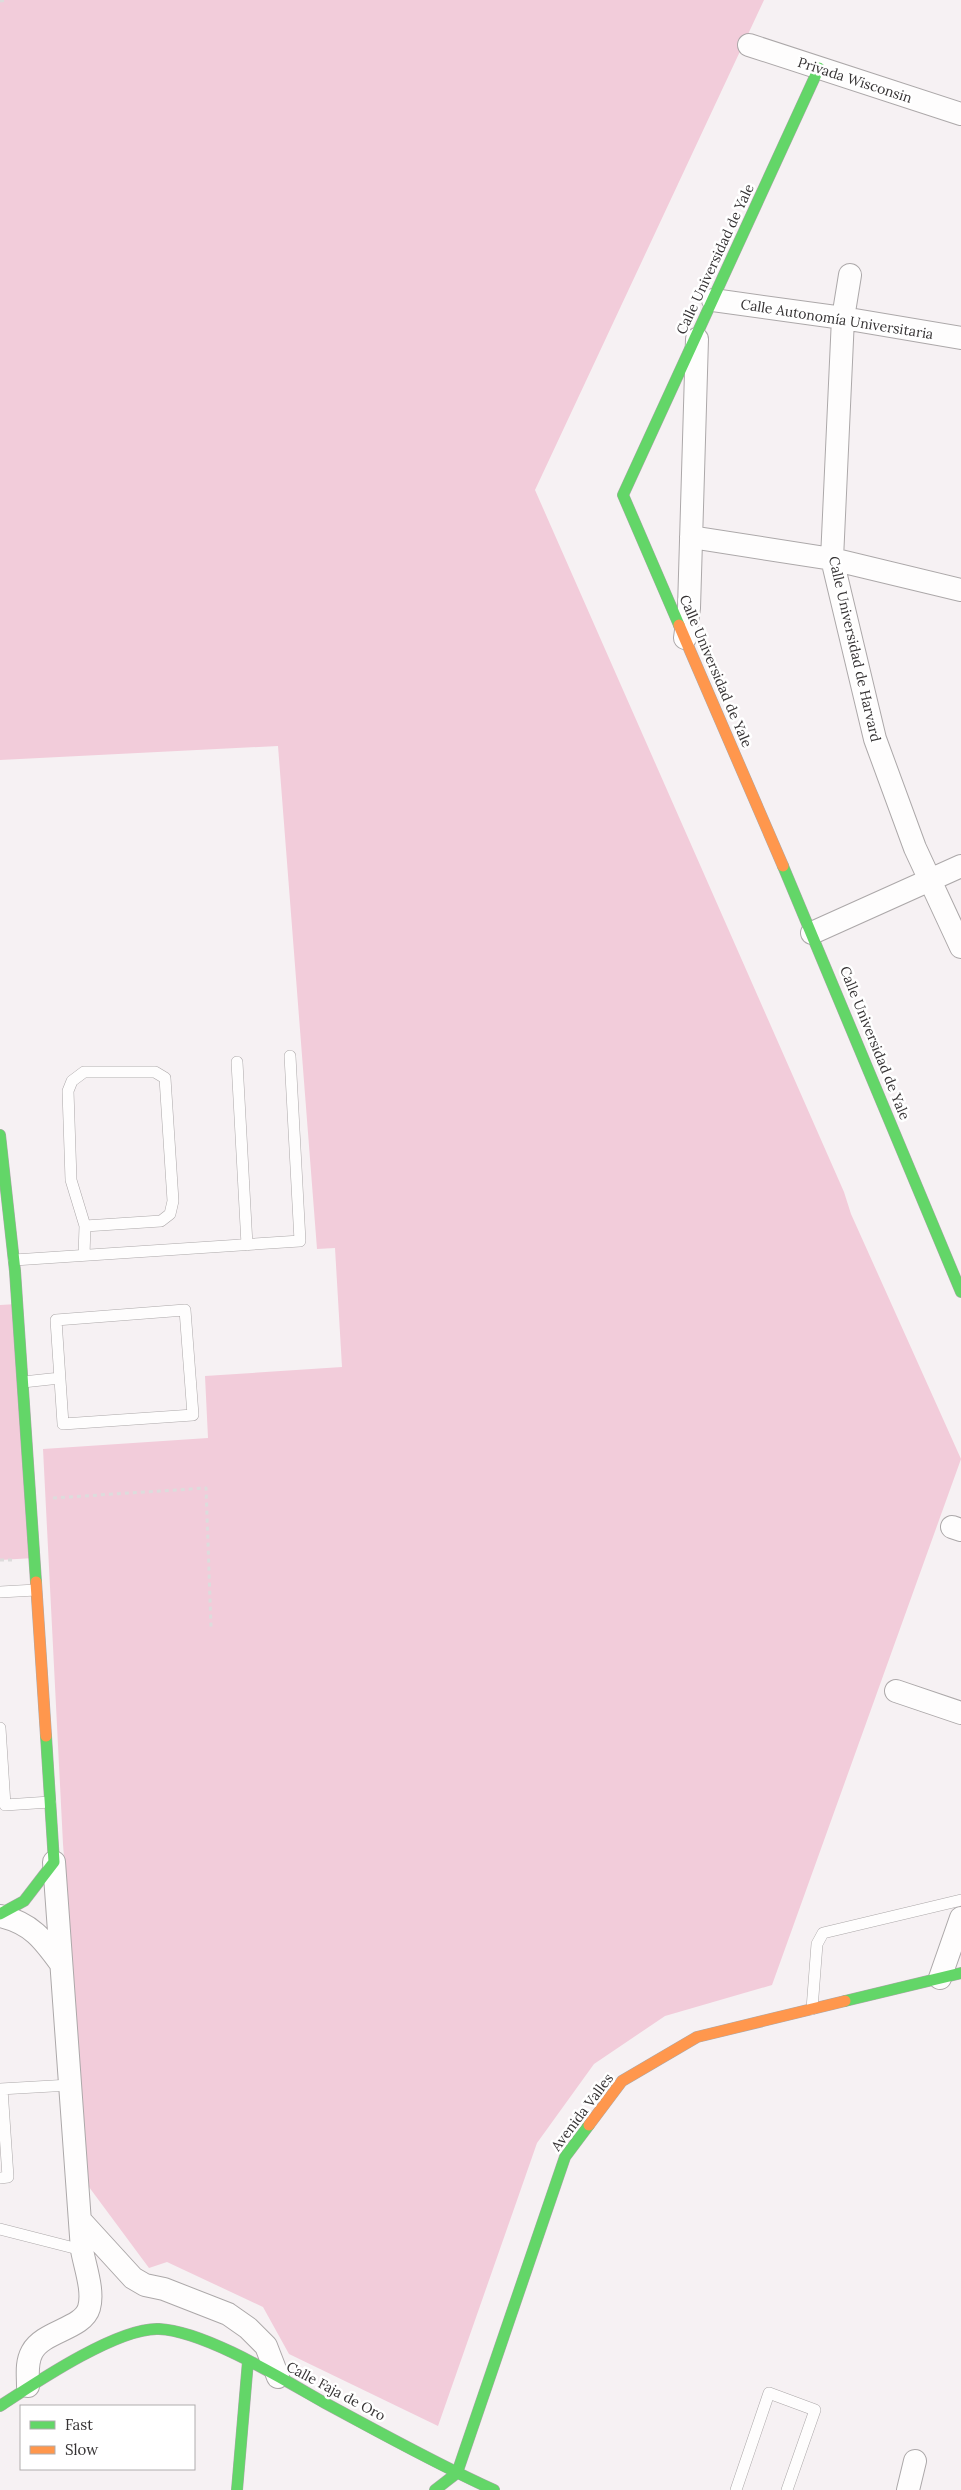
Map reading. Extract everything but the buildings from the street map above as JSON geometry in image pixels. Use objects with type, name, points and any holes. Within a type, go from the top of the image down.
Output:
[{"type":"street","name":"Privada Wisconsin","points":[[749,46],[961,114]]},
{"type":"street","name":"Calle Universidad de Yale","points":[[818,68],[624,495],[812,932],[961,1292]]},
{"type":"street","name":"Calle Universidad de Harvard","points":[[850,275],[843,318],[832,559],[876,740],[916,848],[961,947]]},
{"type":"street","name":"Calle Autonomía Universitaria","points":[[712,300],[843,318],[961,338]]},
{"type":"street","points":[[685,638],[691,537],[697,334]]},
{"type":"street","points":[[691,537],[832,559],[961,590]]},
{"type":"street","points":[[812,932],[961,866]]},
{"type":"street","points":[[0,1135],[2,1139],[14,1260],[54,1862],[82,2250],[89,2308],[83,2318],[48,2337],[32,2351],[28,2365],[28,2386],[0,2406]]},
{"type":"street","points":[[896,1692],[961,1713]]},
{"type":"street","points":[[0,1915],[24,1901],[54,1862]]},
{"type":"street","points":[[0,1915],[18,1920],[42,1938],[62,1964]]},
{"type":"street","points":[[950,1975],[961,1918]]},
{"type":"street","name":"Avenida Valles","points":[[456,2473],[565,2157],[622,2081],[697,2037],[950,1975]]},
{"type":"street","points":[[80,2220],[112,2256],[145,2286],[164,2289],[228,2314],[248,2328],[266,2346],[278,2377]]},
{"type":"street","points":[[86,2273],[92,2264],[101,2258],[112,2256]]},
{"type":"street","name":"Calle Faja de Oro","points":[[28,2386],[132,2332],[159,2329],[196,2339],[248,2361],[456,2473],[494,2490]]},
{"type":"street","points":[[237,2490],[248,2361]]},
{"type":"street","points":[[908,2490],[915,2461]]},
{"type":"street","points":[[435,2490],[456,2473]]},
{"type":"lane","points":[[14,1260],[300,1241],[290,1056]]},
{"type":"lane","points":[[237,1062],[248,1244]]},
{"type":"lane","points":[[84,1255],[85,1226],[72,1180],[68,1091],[72,1081],[84,1072],[155,1072],[165,1078],[173,1201],[170,1214],[160,1221],[85,1226]]},
{"type":"lane","points":[[185,1310],[193,1415],[63,1424],[60,1378],[56,1320],[185,1310]]},
{"type":"lane","points":[[23,1382],[60,1378]]},
{"type":"lane","points":[[0,1592],[36,1590]]},
{"type":"lane","points":[[0,1728],[5,1805],[50,1802]]},
{"type":"lane","points":[[812,2009],[817,1944],[823,1933],[961,1900]]},
{"type":"lane","points":[[0,2178],[8,2177],[1,2089],[70,2085]]},
{"type":"lane","points":[[0,2229],[82,2250]]},
{"type":"lane","points":[[736,2490],[769,2393],[815,2410],[787,2490]]},
{"type":"path","points":[[0,0],[8,0]]},
{"type":"path","points":[[30,1500],[206,1488],[211,1627]]},
{"type":"shaded area","points":[[0,0],[764,0],[535,490],[844,1192],[851,1214],[961,1459],[772,1985],[665,2016],[594,2064],[537,2143],[438,2426],[289,2354],[263,2307],[167,2262],[149,2268],[89,2187],[63,1844],[43,1449],[208,1438],[205,1376],[342,1367],[335,1248],[317,1249],[278,746],[0,760]]},
{"type":"shaded area","points":[[17,1304],[34,1558],[0,1560],[0,1305]]},
{"type":"traffic: fast","points":[[679,625],[623,495],[819,68]]},
{"type":"traffic: fast","points":[[783,866],[961,1292]]},
{"type":"traffic: fast","points":[[0,1135],[15,1271],[36,1582]]},
{"type":"traffic: fast","points":[[0,1914],[24,1901],[54,1862],[46,1736]]},
{"type":"traffic: fast","points":[[845,2001],[961,1973]]},
{"type":"traffic: fast","points":[[435,2490],[457,2473],[565,2157],[589,2125]]},
{"type":"traffic: fast","points":[[0,2406],[55,2371],[100,2346],[142,2331],[159,2329],[178,2332],[199,2338],[244,2358],[409,2448],[494,2490]]},
{"type":"traffic: fast","points":[[237,2490],[248,2361]]},
{"type":"traffic: slow","points":[[679,625],[783,866]]},
{"type":"traffic: slow","points":[[36,1582],[46,1736]]},
{"type":"traffic: slow","points":[[589,2125],[622,2081],[697,2037],[845,2001]]}]
